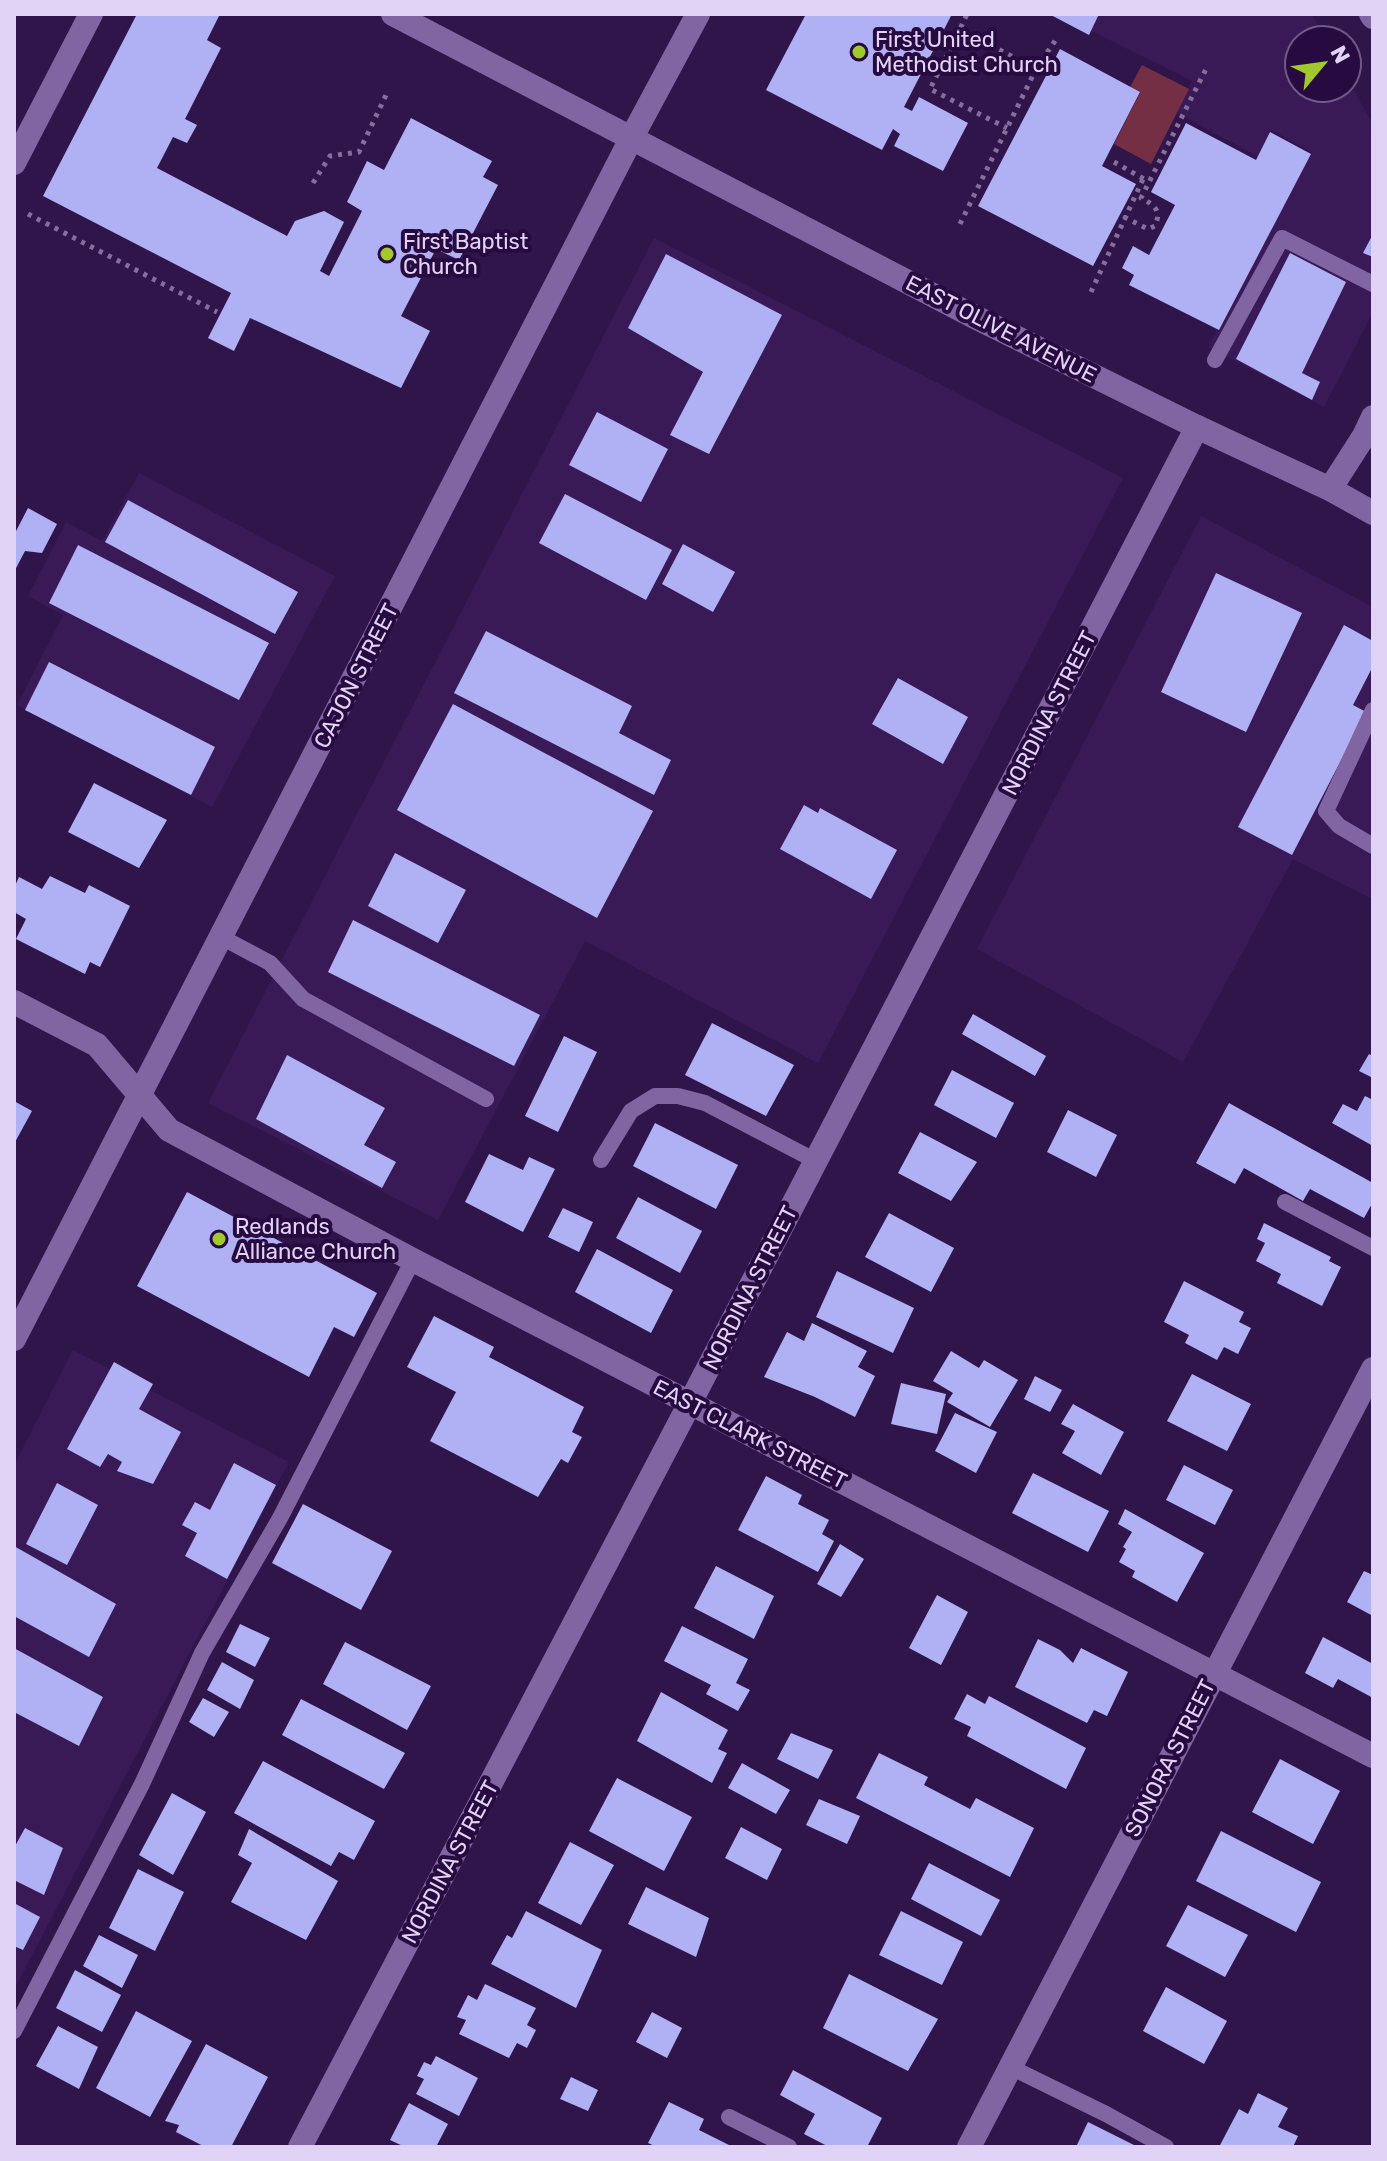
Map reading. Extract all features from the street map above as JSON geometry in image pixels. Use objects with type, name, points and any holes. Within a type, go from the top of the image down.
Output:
[{"type":"street","points":[[14,163],[91,14]]},
{"type":"street","name":"EAST OLIVE AVENUE","points":[[393,14],[946,302],[1197,427],[1330,489],[1373,513]]},
{"type":"street","name":"CAJON STREET","points":[[14,1339],[698,14]]},
{"type":"street","points":[[1330,489],[1373,417]]},
{"type":"street","name":"NORDINA STREET","points":[[300,2147],[1197,427]]},
{"type":"street","name":"EAST CLARK STREET","points":[[14,1002],[97,1045],[169,1130],[413,1260],[1373,1756]]},
{"type":"street","name":"SONORA STREET","points":[[969,2147],[1373,1369]]},
{"type":"lane","points":[[1215,360],[1282,238],[1373,284]]},
{"type":"lane","points":[[1373,710],[1326,811],[1339,826],[1373,846]]},
{"type":"lane","points":[[221,937],[270,963],[303,999],[486,1099]]},
{"type":"lane","points":[[601,1160],[631,1111],[655,1096],[678,1096],[705,1103],[816,1161]]},
{"type":"lane","points":[[1285,1202],[1373,1248]]},
{"type":"lane","points":[[14,2031],[142,1784],[202,1653],[280,1518],[413,1260]]},
{"type":"lane","points":[[1010,2067],[1166,2147]]},
{"type":"lane","points":[[729,2117],[789,2147]]},
{"type":"path","points":[[967,14],[930,89],[1007,128]]},
{"type":"path","points":[[960,29],[1036,69]]},
{"type":"path","points":[[960,224],[1036,69],[1057,38]]},
{"type":"path","points":[[1091,292],[1124,217],[1206,69]]},
{"type":"path","points":[[313,183],[330,156],[359,152],[387,93]]},
{"type":"path","points":[[1114,162],[1145,180]]},
{"type":"path","points":[[1124,217],[1148,229],[1155,226],[1159,218],[1158,210],[1141,198],[1145,180]]},
{"type":"path","points":[[28,214],[217,312]]},
{"type":"shaded area","points":[[1057,14],[1312,14],[1317,24],[1283,24],[1283,104],[1361,104],[1373,124],[1373,312],[1324,407],[1208,347],[1312,152],[1271,130],[1257,156],[1177,113],[1192,81]]},
{"type":"shaded area","points":[[1142,65],[1189,89],[1151,164],[1114,144],[1140,93],[1130,87]]},
{"type":"shaded area","points":[[654,238],[1123,478],[818,1063],[585,941],[438,1220],[208,1103]]},
{"type":"shaded area","points":[[139,473],[335,576],[212,807],[17,705],[63,615],[28,596],[66,522],[102,541]]},
{"type":"shaded area","points":[[1201,516],[1373,607],[1373,899],[1293,859],[1183,1062],[977,949]]},
{"type":"shaded area","points":[[73,1350],[289,1462],[14,1990],[14,1465]]},
{"type":"building","points":[[137,14],[220,14],[207,40],[221,48],[185,119],[197,125],[187,143],[173,137],[157,168],[287,236],[295,221],[324,211],[344,222],[320,271],[329,276],[362,211],[347,202],[367,161],[384,170],[411,118],[492,161],[483,177],[498,185],[459,260],[436,249],[401,316],[430,331],[401,388],[250,318],[234,351],[208,338],[231,293],[43,196]]},
{"type":"building","name":"First United Methodist Church","points":[[806,14],[952,14],[904,107],[912,111],[919,97],[968,123],[943,171],[894,146],[900,134],[893,129],[882,150],[766,90]]},
{"type":"building","points":[[1049,14],[1099,14],[1089,35]]},
{"type":"building","points":[[1060,49],[1140,92],[1102,166],[1136,184],[1093,266],[978,206]]},
{"type":"building","points":[[1186,123],[1256,160],[1270,132],[1311,154],[1219,330],[1129,285],[1134,275],[1122,268],[1133,246],[1149,255],[1175,205],[1151,192]]},
{"type":"building","points":[[1373,234],[1373,257],[1363,253]]},
{"type":"building","points":[[1290,253],[1346,282],[1302,373],[1320,382],[1312,400],[1236,359]]},
{"type":"building","points":[[666,254],[782,315],[709,454],[670,435],[703,372],[628,328]]},
{"type":"building","points":[[597,412],[668,449],[641,502],[569,465]]},
{"type":"building","points":[[565,494],[672,550],[646,600],[539,543]]},
{"type":"building","points":[[128,500],[298,592],[275,634],[105,542]]},
{"type":"building","points":[[28,508],[57,524],[42,553],[25,551],[14,572],[14,535]]},
{"type":"building","points":[[683,544],[735,572],[713,612],[662,584]]},
{"type":"building","points":[[78,545],[269,643],[239,700],[49,603]]},
{"type":"building","points":[[1216,573],[1302,613],[1246,732],[1161,692]]},
{"type":"building","points":[[1344,625],[1373,641],[1373,666],[1353,705],[1366,712],[1292,855],[1238,827]]},
{"type":"building","points":[[486,631],[632,706],[619,733],[671,760],[654,795],[454,693]]},
{"type":"building","points":[[49,662],[215,747],[191,795],[25,710]]},
{"type":"building","points":[[898,678],[968,717],[943,764],[872,724]]},
{"type":"building","points":[[453,704],[653,811],[597,918],[397,810]]},
{"type":"building","points":[[94,783],[167,820],[139,868],[68,832]]},
{"type":"building","points":[[804,805],[818,813],[820,808],[897,850],[871,899],[780,849]]},
{"type":"building","points":[[395,853],[466,890],[438,943],[368,906]]},
{"type":"building","points":[[50,876],[85,893],[89,885],[130,906],[100,967],[90,962],[85,974],[16,939],[26,919],[14,912],[14,888],[19,877],[42,889]]},
{"type":"building","points":[[353,920],[540,1015],[514,1066],[328,972]]},
{"type":"building","points":[[973,1014],[1046,1056],[1035,1076],[962,1034]]},
{"type":"building","points":[[712,1023],[794,1065],[766,1116],[685,1075]]},
{"type":"building","points":[[564,1036],[597,1052],[558,1132],[525,1116]]},
{"type":"building","points":[[1369,1054],[1373,1056],[1373,1078],[1359,1071]]},
{"type":"building","points":[[287,1055],[385,1108],[364,1145],[396,1162],[382,1188],[256,1119]]},
{"type":"building","points":[[952,1070],[1014,1103],[996,1138],[934,1105]]},
{"type":"building","points":[[1365,1096],[1373,1100],[1373,1146],[1332,1123],[1343,1104],[1357,1111]]},
{"type":"building","points":[[14,1101],[32,1111],[14,1144]]},
{"type":"building","points":[[1229,1103],[1373,1183],[1373,1202],[1364,1218],[1310,1189],[1303,1201],[1244,1168],[1235,1184],[1196,1163]]},
{"type":"building","points":[[1068,1110],[1117,1135],[1096,1177],[1047,1152]]},
{"type":"building","points":[[655,1123],[738,1165],[716,1209],[633,1166]]},
{"type":"building","points":[[920,1132],[977,1162],[951,1201],[898,1173]]},
{"type":"building","points":[[489,1154],[523,1170],[529,1157],[555,1169],[523,1232],[465,1202]]},
{"type":"building","name":"Redlands Alliance Church","points":[[187,1192],[377,1293],[354,1337],[334,1327],[309,1377],[137,1286]]},
{"type":"building","points":[[638,1197],[702,1231],[680,1273],[616,1238]]},
{"type":"building","points":[[563,1208],[593,1222],[579,1252],[548,1237]]},
{"type":"building","points":[[889,1213],[954,1248],[931,1292],[865,1257]]},
{"type":"building","points":[[1264,1223],[1331,1257],[1329,1261],[1341,1267],[1322,1306],[1277,1283],[1281,1274],[1256,1261],[1265,1243],[1257,1239]]},
{"type":"building","points":[[597,1249],[673,1290],[651,1333],[575,1292]]},
{"type":"building","points":[[837,1271],[914,1308],[893,1353],[816,1317]]},
{"type":"building","points":[[1184,1281],[1244,1312],[1239,1322],[1251,1328],[1238,1354],[1224,1347],[1217,1360],[1185,1343],[1189,1335],[1164,1322]]},
{"type":"building","points":[[434,1316],[494,1347],[489,1357],[584,1407],[572,1432],[582,1437],[568,1463],[561,1459],[538,1497],[430,1441],[456,1392],[407,1367]]},
{"type":"building","points":[[812,1323],[867,1351],[858,1367],[875,1376],[855,1417],[764,1377],[787,1332],[804,1341]]},
{"type":"building","points":[[951,1351],[979,1368],[984,1360],[1018,1380],[990,1427],[947,1402],[953,1393],[933,1381]]},
{"type":"building","points":[[114,1362],[153,1384],[139,1409],[181,1432],[153,1484],[117,1471],[122,1462],[108,1454],[100,1467],[67,1449]]},
{"type":"building","points":[[1192,1374],[1251,1404],[1227,1451],[1167,1421]]},
{"type":"building","points":[[1035,1376],[1062,1390],[1050,1412],[1024,1399]]},
{"type":"building","points":[[901,1383],[946,1394],[937,1434],[891,1424]]},
{"type":"building","points":[[1073,1404],[1124,1432],[1101,1475],[1062,1453],[1075,1431],[1061,1424]]},
{"type":"building","points":[[955,1413],[997,1432],[976,1473],[935,1451]]},
{"type":"building","points":[[234,1463],[276,1485],[227,1579],[185,1556],[197,1533],[182,1525],[195,1502],[210,1510]]},
{"type":"building","points":[[1184,1465],[1233,1490],[1215,1525],[1166,1500]]},
{"type":"building","points":[[1033,1473],[1109,1511],[1088,1552],[1012,1513]]},
{"type":"building","points":[[766,1476],[802,1495],[798,1504],[829,1520],[822,1534],[834,1541],[818,1572],[738,1530]]},
{"type":"building","points":[[57,1483],[98,1505],[67,1565],[26,1544]]},
{"type":"building","points":[[303,1504],[392,1551],[361,1610],[272,1563]]},
{"type":"building","points":[[1125,1509],[1204,1553],[1177,1602],[1132,1577],[1135,1571],[1119,1562],[1132,1532],[1118,1524]]},
{"type":"building","points":[[840,1544],[864,1559],[841,1597],[817,1584]]},
{"type":"building","points":[[14,1546],[116,1604],[89,1657],[14,1616]]},
{"type":"building","points":[[716,1566],[774,1596],[754,1639],[694,1608]]},
{"type":"building","points":[[1364,1571],[1373,1575],[1373,1616],[1347,1602]]},
{"type":"building","points":[[937,1595],[968,1612],[941,1665],[909,1648]]},
{"type":"building","points":[[240,1624],[270,1638],[255,1667],[226,1652]]},
{"type":"building","points":[[682,1626],[748,1659],[736,1683],[750,1690],[738,1711],[706,1694],[711,1685],[664,1661]]},
{"type":"building","points":[[1323,1637],[1373,1664],[1373,1698],[1338,1679],[1333,1688],[1305,1673]]},
{"type":"building","points":[[1038,1639],[1060,1650],[1073,1663],[1081,1648],[1128,1672],[1107,1716],[1094,1710],[1087,1723],[1015,1687]]},
{"type":"building","points":[[345,1642],[431,1686],[407,1730],[323,1684]]},
{"type":"building","points":[[14,1648],[103,1697],[79,1746],[14,1712]]},
{"type":"building","points":[[222,1662],[254,1680],[240,1709],[207,1690]]},
{"type":"building","points":[[661,1692],[728,1730],[718,1749],[727,1753],[712,1783],[637,1741]]},
{"type":"building","points":[[967,1694],[985,1704],[989,1696],[1086,1748],[1066,1789],[967,1736],[971,1727],[954,1719]]},
{"type":"building","points":[[203,1698],[229,1712],[214,1737],[189,1722]]},
{"type":"building","points":[[301,1699],[405,1753],[384,1789],[282,1735]]},
{"type":"building","points":[[791,1733],[833,1750],[818,1779],[777,1759]]},
{"type":"building","points":[[879,1753],[928,1777],[924,1785],[970,1809],[976,1798],[1034,1828],[1010,1877],[856,1798]]},
{"type":"building","points":[[1280,1759],[1340,1791],[1313,1844],[1252,1812]]},
{"type":"building","points":[[263,1761],[375,1821],[354,1860],[339,1852],[331,1866],[234,1813]]},
{"type":"building","points":[[742,1763],[790,1790],[776,1814],[728,1788]]},
{"type":"building","points":[[617,1778],[692,1817],[664,1871],[589,1831]]},
{"type":"building","points":[[172,1793],[206,1812],[173,1875],[139,1855]]},
{"type":"building","points":[[819,1799],[860,1816],[847,1844],[806,1825]]},
{"type":"building","points":[[741,1827],[782,1849],[767,1880],[725,1858]]},
{"type":"building","points":[[25,1828],[63,1848],[44,1895],[14,1880],[14,1848]]},
{"type":"building","points":[[249,1829],[338,1881],[306,1940],[231,1902],[252,1863],[238,1855]]},
{"type":"building","points":[[1221,1831],[1321,1882],[1296,1932],[1196,1881]]},
{"type":"building","points":[[570,1842],[614,1865],[581,1925],[538,1903]]},
{"type":"building","points":[[929,1863],[1000,1900],[981,1936],[911,1899]]},
{"type":"building","points":[[138,1869],[184,1892],[155,1951],[109,1928]]},
{"type":"building","points":[[646,1887],[709,1918],[696,1957],[628,1924]]},
{"type":"building","points":[[14,1903],[40,1917],[23,1950],[14,1946]]},
{"type":"building","points":[[1188,1905],[1248,1935],[1225,1977],[1166,1946]]},
{"type":"building","points":[[526,1911],[602,1950],[576,2008],[491,1964],[507,1935],[512,1938]]},
{"type":"building","points":[[901,1911],[963,1942],[942,1985],[879,1955]]},
{"type":"building","points":[[99,1935],[138,1955],[122,1988],[83,1966]]},
{"type":"building","points":[[75,1970],[121,1995],[102,2032],[56,2008]]},
{"type":"building","points":[[849,1974],[938,2019],[908,2071],[823,2028]]},
{"type":"building","points":[[485,1984],[536,2008],[527,2025],[536,2030],[527,2048],[517,2043],[509,2058],[459,2034],[466,2020],[457,2017],[468,1995],[477,2000]]},
{"type":"building","points":[[1166,1987],[1227,2021],[1204,2064],[1143,2031]]},
{"type":"building","points":[[136,2011],[192,2041],[150,2117],[96,2088]]},
{"type":"building","points":[[652,2012],[682,2028],[667,2058],[636,2042]]},
{"type":"building","points":[[58,2026],[98,2047],[79,2089],[36,2066]]},
{"type":"building","points":[[206,2044],[268,2077],[231,2147],[205,2147],[176,2132],[179,2125],[165,2121]]},
{"type":"building","points":[[436,2056],[478,2078],[459,2116],[416,2094],[424,2079],[417,2076],[424,2062],[431,2065]]},
{"type":"building","points":[[793,2070],[882,2118],[867,2147],[829,2147],[804,2134],[815,2114],[780,2095]]},
{"type":"building","points":[[571,2077],[598,2090],[588,2111],[560,2099]]},
{"type":"building","points":[[1258,2093],[1288,2108],[1278,2127],[1298,2136],[1293,2147],[1219,2147],[1239,2109],[1248,2114]]},
{"type":"building","points":[[669,2102],[704,2119],[699,2130],[733,2147],[657,2147],[648,2143]]},
{"type":"building","points":[[409,2103],[448,2124],[436,2147],[405,2147],[390,2140]]},
{"type":"building","points":[[1088,2122],[1138,2147],[1076,2147]]},
{"type":"place","name":"First United Methodist Church","points":[[859,52]]},
{"type":"place","name":"First Baptist Church","points":[[387,254]]},
{"type":"place","name":"Redlands Alliance Church","points":[[219,1239]]}]
